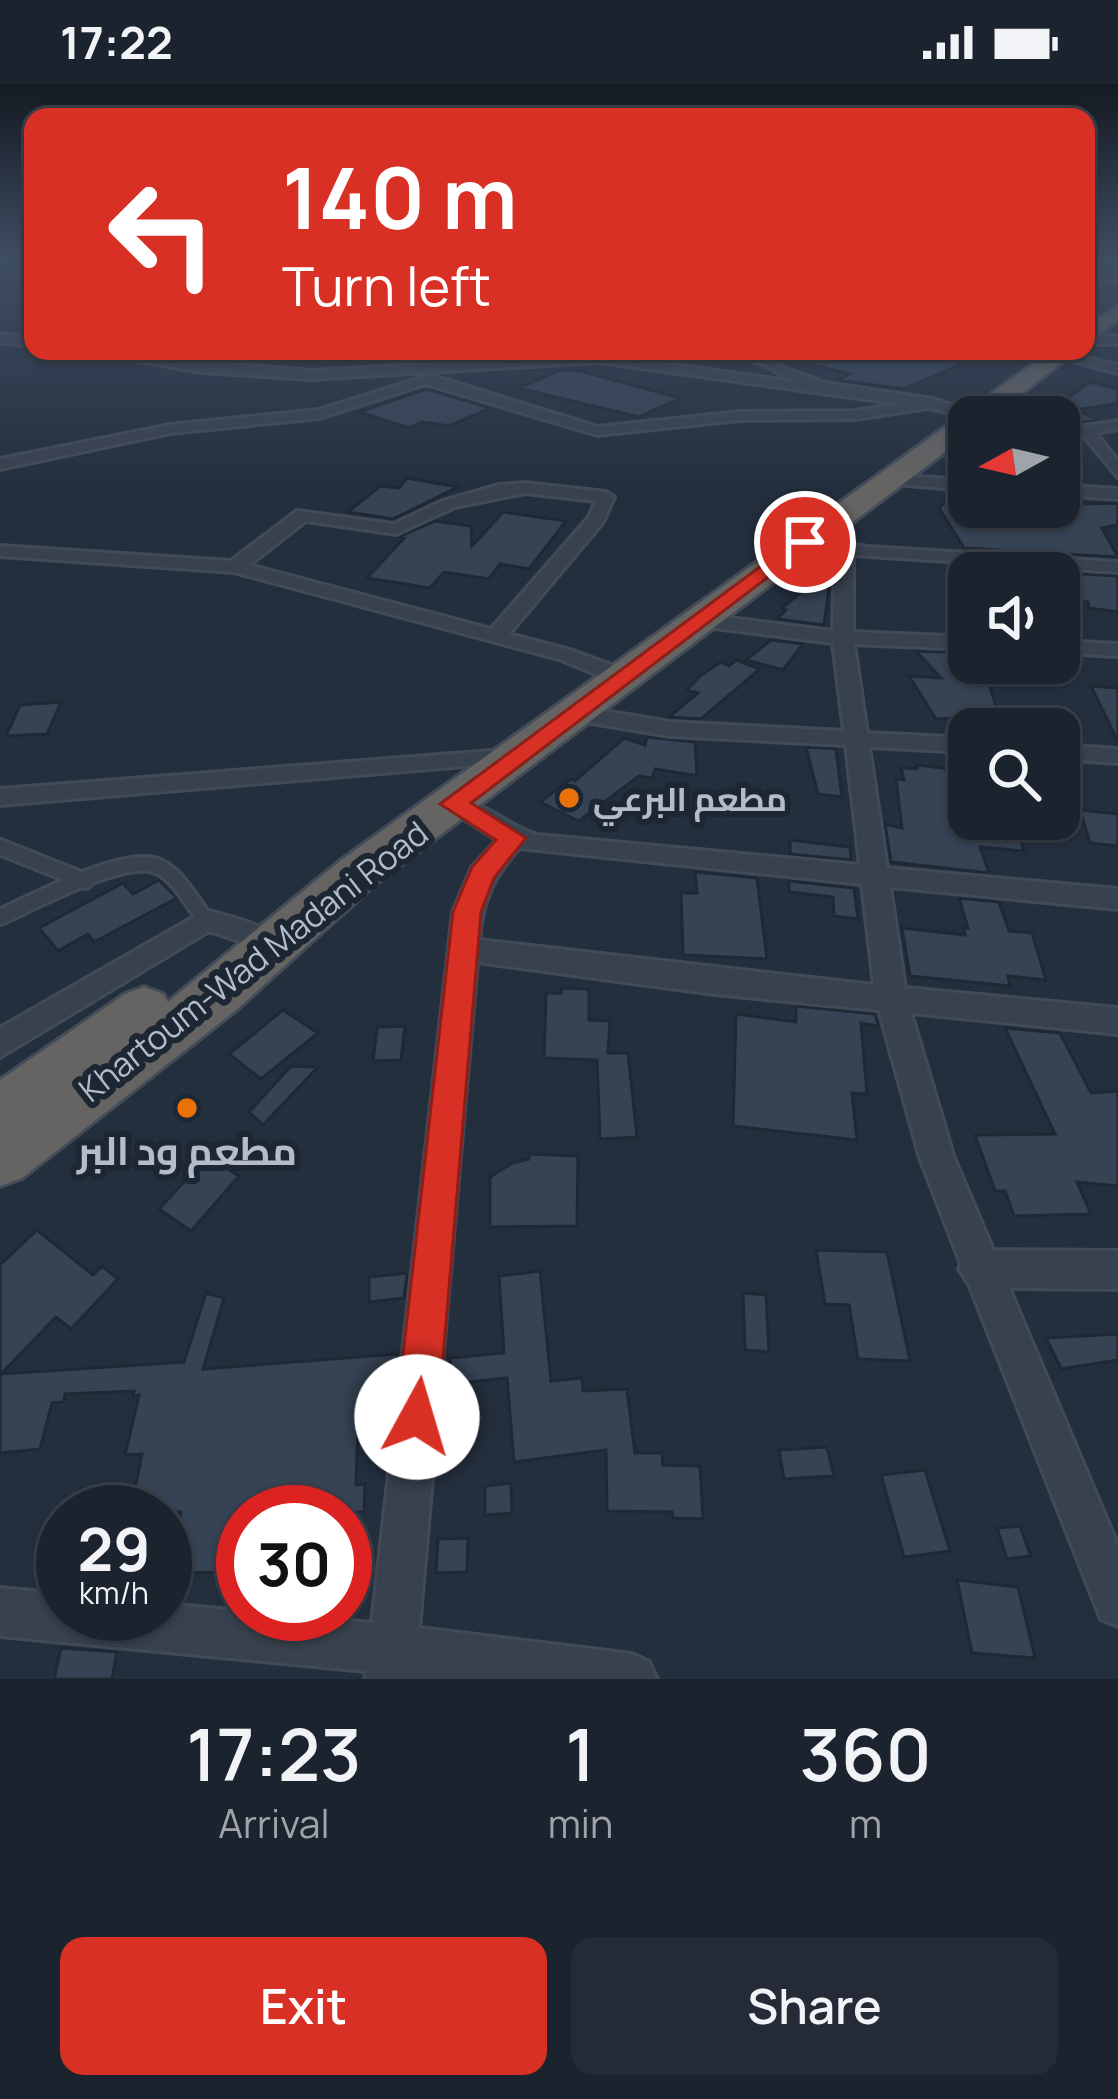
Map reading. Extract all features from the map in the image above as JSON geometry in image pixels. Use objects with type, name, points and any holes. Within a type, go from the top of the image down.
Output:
[{"type":"highway","name":"Khartoum-Wad Madani Road","points":[[1003,396],[1049,360]]},
{"type":"highway","name":"Khartoum-Wad Madani Road","points":[[0,1158],[244,935],[322,901],[948,437]]},
{"type":"highway","points":[[0,1113],[244,935]]},
{"type":"street","points":[[145,360],[291,375],[531,360]]},
{"type":"street","points":[[476,360],[493,364]]},
{"type":"street","points":[[0,464],[170,429],[320,414],[425,380],[531,360]]},
{"type":"street","points":[[620,360],[948,409]]},
{"type":"street","points":[[758,360],[776,360]]},
{"type":"street","points":[[1081,360],[1118,369]]},
{"type":"street","points":[[771,363],[775,370],[824,391]]},
{"type":"street","points":[[425,380],[519,412],[597,431],[739,416],[856,415],[933,404]]},
{"type":"street","points":[[1080,431],[1118,424]]},
{"type":"street","points":[[1087,430],[1118,472]]},
{"type":"street","points":[[924,453],[948,450]]},
{"type":"street","points":[[888,480],[948,484]]},
{"type":"street","points":[[235,567],[303,515],[396,529],[449,504],[499,490],[606,497],[597,518],[496,637]]},
{"type":"street","points":[[1080,491],[1118,494]]},
{"type":"street","points":[[805,542],[1118,567]]},
{"type":"street","points":[[844,548],[843,639],[891,998],[937,1158],[978,1269],[1118,1602]]},
{"type":"street","points":[[0,551],[235,567],[496,637],[623,677]]},
{"type":"street","points":[[699,620],[843,639],[948,643]]},
{"type":"street","points":[[1080,648],[1118,650]]},
{"type":"street","points":[[574,713],[670,729],[948,745]]},
{"type":"street","points":[[1080,753],[1118,756]]},
{"type":"street","points":[[0,797],[516,756]]},
{"type":"street","points":[[453,804],[513,838],[723,865],[872,874],[1118,899]]},
{"type":"street","points":[[391,1664],[472,890],[513,838]]},
{"type":"street","points":[[0,1044],[244,935]]},
{"type":"street","points":[[465,949],[621,971],[1118,1021]]},
{"type":"street","points":[[978,1269],[1118,1270]]},
{"type":"street","points":[[0,1612],[391,1664],[632,1679]]},
{"type":"lane","points":[[0,847],[85,881]]},
{"type":"lane","points":[[0,917],[141,863],[154,865],[244,935]]},
{"type":"building","points":[[791,360],[971,360],[904,389],[838,380],[850,374]]},
{"type":"building","points":[[561,370],[680,398],[639,417],[518,388]]},
{"type":"building","points":[[1090,382],[1118,389],[1118,403],[1080,409],[1080,396],[1070,396]]},
{"type":"building","points":[[426,389],[491,408],[449,426],[423,422],[409,428],[359,412]]},
{"type":"building","points":[[1080,412],[1097,420],[1080,422]]},
{"type":"building","points":[[407,478],[458,487],[393,519],[348,512],[380,486],[399,488]]},
{"type":"building","points":[[948,500],[948,522],[939,508]]},
{"type":"building","points":[[1118,503],[1118,525],[1102,528],[1118,557],[964,548],[952,528],[1080,528],[1080,504]]},
{"type":"building","points":[[503,512],[566,521],[529,569],[500,564],[489,579],[444,572],[430,588],[367,578],[404,538],[399,537],[435,521],[471,526],[472,546]]},
{"type":"building","points":[[1080,574],[1118,576],[1118,612],[1089,608],[1088,602],[1080,601]]},
{"type":"building","points":[[819,577],[830,581],[824,625],[777,619],[786,610],[782,608]]},
{"type":"building","points":[[771,640],[803,644],[783,670],[746,660]]},
{"type":"building","points":[[916,651],[948,652],[948,684],[989,684],[997,708],[948,708],[948,718],[936,719],[909,676],[941,678]]},
{"type":"building","points":[[736,660],[760,669],[701,719],[669,717],[698,693],[687,690],[700,676],[721,662],[729,666]]},
{"type":"building","points":[[1091,686],[1118,688],[1118,742]]},
{"type":"building","points":[[61,702],[47,734],[6,736],[20,705]]},
{"type":"building","points":[[647,737],[695,742],[697,776],[655,769],[652,778],[639,776],[579,821],[540,802],[571,779],[575,781],[624,738],[645,745]]},
{"type":"building","points":[[806,747],[836,749],[842,797],[818,794]]},
{"type":"building","points":[[917,765],[948,769],[948,840],[1021,840],[1024,851],[980,847],[989,873],[891,862],[885,824],[902,828],[896,779],[904,780],[901,768],[917,769]]},
{"type":"building","points":[[1080,810],[1118,814],[1118,846],[1090,843]]},
{"type":"building","points":[[790,840],[850,847],[851,860],[790,854]]},
{"type":"building","points":[[695,872],[757,878],[767,959],[683,955],[681,893],[697,893]]},
{"type":"building","points":[[159,880],[177,898],[94,942],[88,934],[58,951],[39,928],[123,883],[133,894]]},
{"type":"building","points":[[789,881],[854,888],[858,919],[834,916],[833,897],[789,892]]},
{"type":"building","points":[[959,898],[999,902],[1009,931],[1032,933],[1046,980],[1008,976],[1010,986],[910,976],[902,928],[965,935],[963,927],[968,928]]},
{"type":"building","points":[[561,988],[589,989],[589,1020],[610,1021],[608,1053],[628,1053],[637,1137],[600,1139],[597,1060],[544,1058],[546,993],[561,993]]},
{"type":"building","points":[[796,1006],[875,1014],[879,1026],[861,1023],[867,1094],[852,1093],[857,1140],[733,1126],[736,1014],[796,1022]]},
{"type":"building","points":[[283,1010],[318,1033],[261,1079],[229,1054]]},
{"type":"building","points":[[405,1026],[401,1060],[373,1061],[377,1027]]},
{"type":"building","points":[[1005,1028],[1060,1033],[1091,1093],[1118,1091],[1118,1186],[1077,1182],[1091,1214],[1014,1216],[1005,1191],[995,1191],[975,1135],[1055,1134]]},
{"type":"building","points":[[291,1066],[318,1067],[263,1125],[249,1112]]},
{"type":"building","points":[[529,1154],[578,1156],[577,1226],[490,1227],[490,1177],[529,1159]]},
{"type":"building","points":[[208,1156],[239,1176],[191,1231],[159,1209]]},
{"type":"building","points":[[37,1230],[93,1275],[102,1266],[118,1279],[71,1329],[56,1317],[1,1374],[184,1362],[206,1293],[224,1298],[203,1369],[398,1354],[394,1394],[373,1396],[373,1423],[358,1425],[356,1485],[216,1485],[216,1572],[192,1573],[192,1485],[136,1485],[142,1454],[125,1455],[139,1395],[133,1396],[134,1391],[65,1394],[64,1402],[52,1403],[40,1449],[0,1453],[0,1265]]},
{"type":"building","points":[[816,1250],[887,1252],[910,1361],[858,1359],[849,1305],[825,1304]]},
{"type":"building","points":[[540,1271],[551,1381],[582,1378],[583,1391],[627,1389],[635,1453],[662,1453],[663,1465],[700,1466],[703,1519],[673,1518],[672,1512],[607,1511],[606,1450],[514,1462],[507,1378],[450,1384],[450,1358],[504,1353],[499,1276]]},
{"type":"building","points":[[407,1273],[404,1298],[369,1302],[369,1277]]},
{"type":"building","points":[[743,1293],[766,1295],[769,1352],[745,1350]]},
{"type":"building","points":[[1118,1334],[1118,1360],[1061,1369],[1046,1338]]},
{"type":"building","points":[[827,1447],[834,1476],[784,1479],[779,1450]]},
{"type":"building","points":[[925,1470],[950,1551],[904,1557],[881,1475]]},
{"type":"building","points":[[511,1483],[512,1513],[485,1515],[485,1486]]},
{"type":"building","points":[[1020,1526],[1031,1556],[1007,1559],[997,1528]]},
{"type":"building","points":[[468,1538],[467,1572],[436,1573],[438,1539]]},
{"type":"building","points":[[957,1580],[1018,1587],[1035,1658],[972,1653]]},
{"type":"building","points":[[61,1648],[117,1652],[112,1679],[54,1679]]},
{"type":"place","name":"مطعم البرعي","points":[[569,798]]},
{"type":"place","name":"مطعم ود البر","points":[[187,1108]]},
{"type":"route","points":[[417,1417],[467,912],[472,890],[513,838],[453,804],[805,542]]}]
